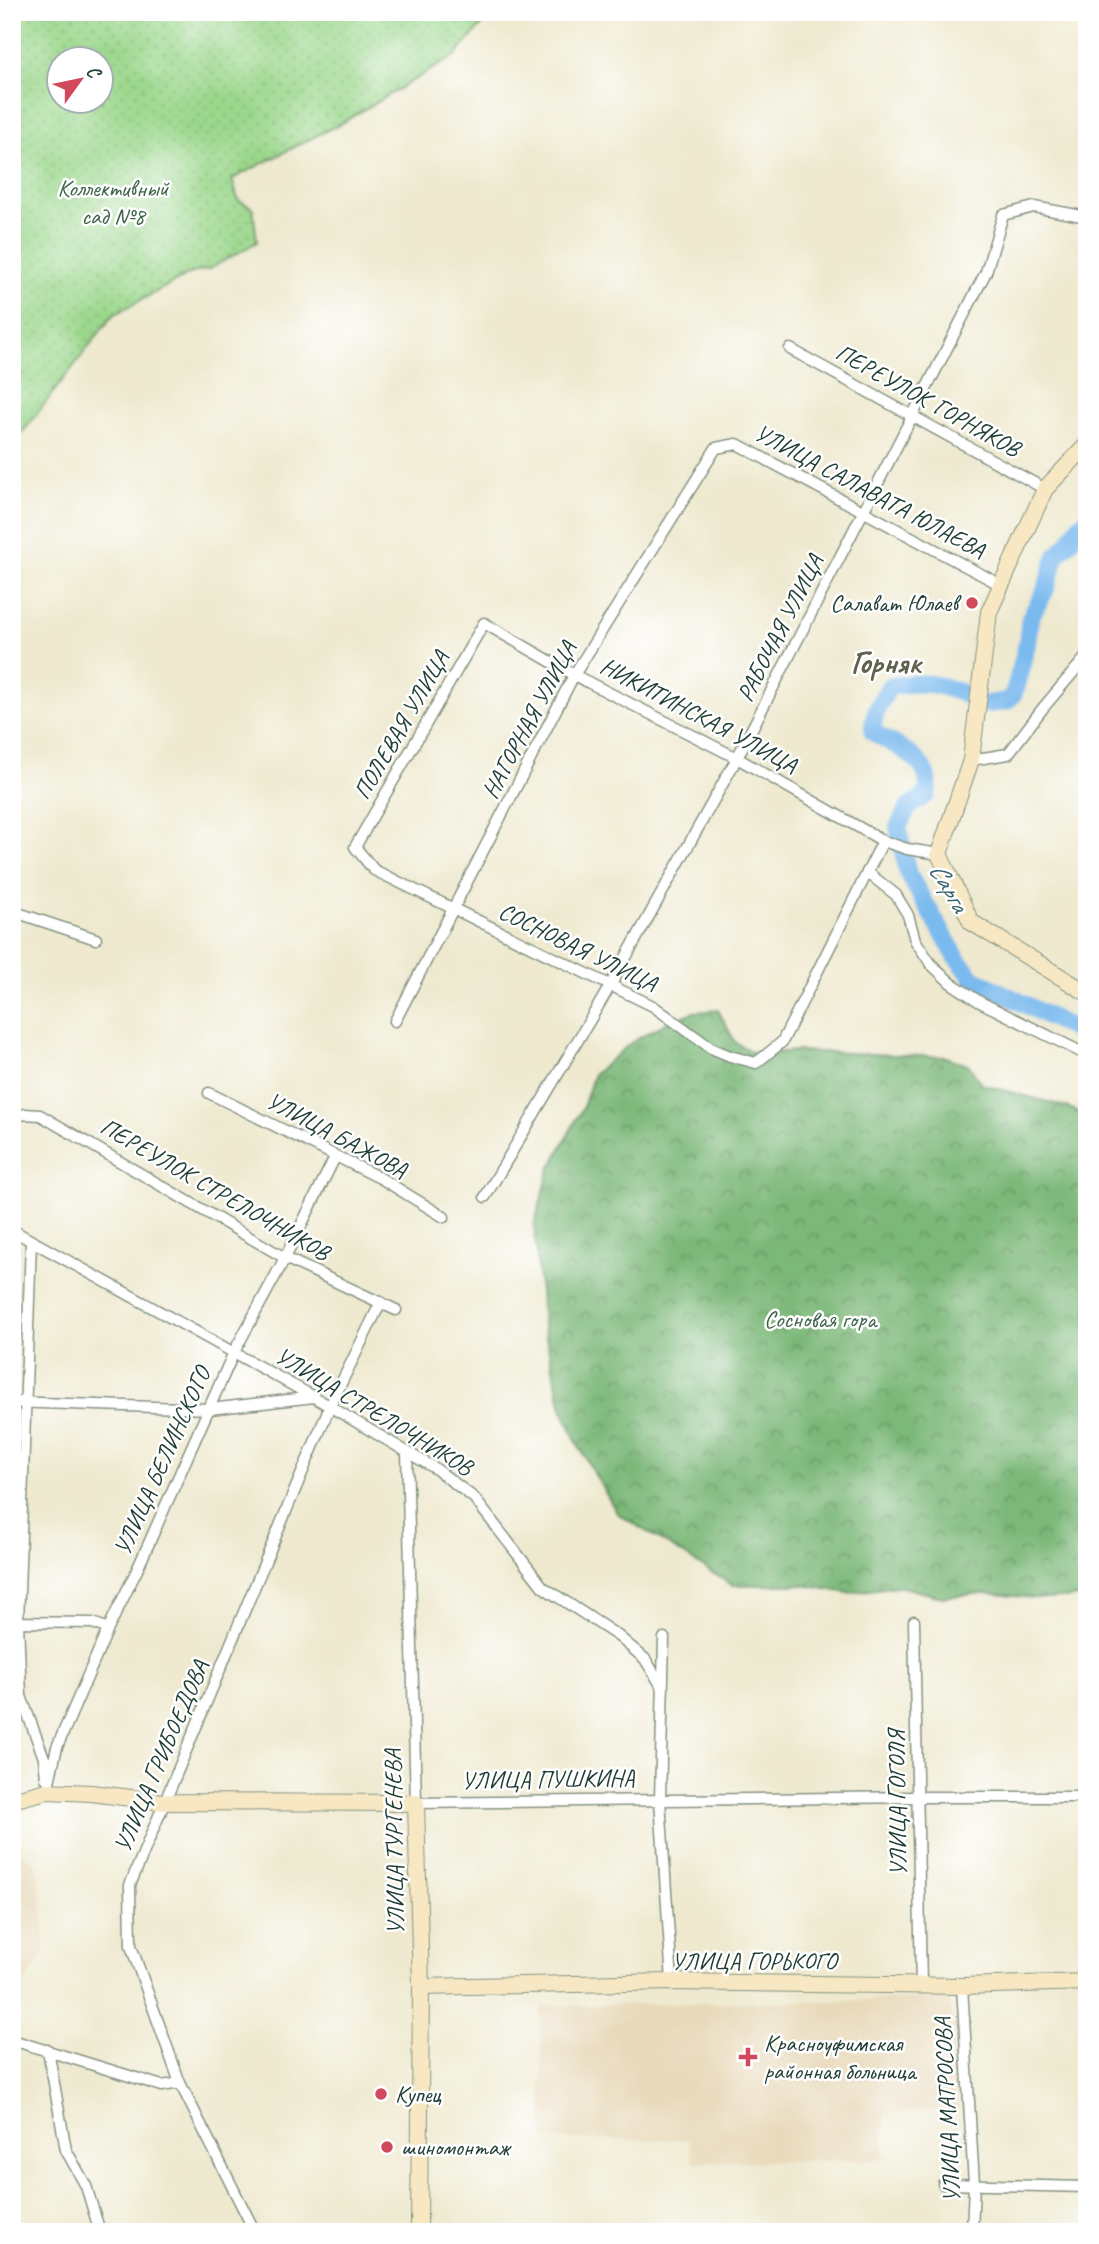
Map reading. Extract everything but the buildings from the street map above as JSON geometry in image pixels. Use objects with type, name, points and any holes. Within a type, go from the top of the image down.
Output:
[{"type":"street","name":"РАБОЧАЯ УЛИЦА","points":[[485,1197],[610,986],[737,758],[986,272],[1003,215],[1034,206],[1087,217]]},
{"type":"street","name":"ПЕРЕУЛОК ГОРНЯКОВ","points":[[790,349],[1045,489]]},
{"type":"street","name":"УЛИЦА САЛАВАТА ЮЛАЕВА","points":[[716,448],[737,444],[1002,585]]},
{"type":"street","points":[[1087,445],[1045,489],[989,612],[971,760],[939,854],[971,922],[1087,993]]},
{"type":"street","name":"НАГОРНАЯ УЛИЦА","points":[[395,1021],[574,675],[716,448]]},
{"type":"street","name":"НИКИТИНСКАЯ УЛИЦА","points":[[484,623],[574,675],[737,758],[883,841],[907,849],[939,854]]},
{"type":"street","name":"ПОЛЕВАЯ УЛИЦА","points":[[355,847],[484,623]]},
{"type":"street","points":[[971,760],[1008,754],[1087,656]]},
{"type":"street","points":[[883,841],[867,872],[896,895],[908,915],[915,940],[931,964],[951,983],[980,1002],[1087,1055]]},
{"type":"street","name":"СОСНОВАЯ УЛИЦА","points":[[355,847],[374,870],[653,1006],[711,1048],[756,1063],[782,1042],[867,872]]},
{"type":"street","points":[[12,911],[96,939]]},
{"type":"street","name":"УЛИЦА БАЖОВА","points":[[209,1093],[382,1180],[444,1217]]},
{"type":"street","name":"ПЕРЕУЛОК СТРЕЛОЧНИКОВ","points":[[12,1118],[25,1114],[40,1115],[285,1258],[396,1310]]},
{"type":"street","name":"УЛИЦА БЕЛИНСКОГО","points":[[47,1791],[57,1747],[108,1629],[234,1352],[335,1157]]},
{"type":"street","name":"УЛИЦА СТРЕЛОЧНИКОВ","points":[[12,1230],[314,1396],[436,1469],[474,1498],[543,1587],[618,1636],[645,1659],[663,1688]]},
{"type":"street","points":[[32,1241],[18,1492],[16,1696],[44,1758],[47,1791]]},
{"type":"street","name":"УЛИЦА ГРИБОЕДОВА","points":[[255,2232],[180,2083],[131,1946],[130,1885],[330,1406],[381,1302]]},
{"type":"street","points":[[12,1402],[209,1409],[314,1396]]},
{"type":"street","name":"УЛИЦА ТУРГЕНЕВА","points":[[407,1452],[421,1987],[419,2232]]},
{"type":"street","name":"УЛИЦА ГОГОЛЯ","points":[[914,1621],[921,1985]]},
{"type":"street","points":[[15,1622],[93,1623],[108,1629]]},
{"type":"street","points":[[664,1638],[660,1800],[672,1982]]},
{"type":"street","name":"УЛИЦА ПУШКИНА","points":[[12,1800],[47,1791],[91,1793],[164,1802],[416,1803],[1087,1797]]},
{"type":"street","name":"УЛИЦА ГОРЬКОГО","points":[[421,1987],[672,1982],[962,1986],[1087,1982]]},
{"type":"street","name":"УЛИЦА МАТРОСОВА","points":[[962,1986],[974,2184],[972,2232]]},
{"type":"street","points":[[12,2040],[162,2086],[180,2083]]},
{"type":"street","points":[[48,2050],[66,2150],[86,2186],[100,2232]]},
{"type":"street","points":[[943,2184],[1087,2187]]},
{"type":"shaded area","points":[[12,1830],[24,1855],[38,1865],[46,1950],[24,1983],[12,1983]]},
{"type":"shaded area","name":"Красноуфимская районная больница","points":[[950,1999],[958,2109],[885,2114],[884,2160],[693,2162],[689,2139],[543,2140],[540,2006]]},
{"type":"green space","name":"Коллективный сад №8","points":[[12,12],[493,12],[456,55],[343,122],[232,179],[238,200],[253,208],[257,242],[209,269],[191,273],[113,315],[12,446]]},
{"type":"green space","name":"Сосновая гора","points":[[718,1010],[735,1042],[755,1054],[796,1051],[946,1057],[969,1065],[981,1084],[1066,1107],[1087,1116],[1087,1596],[1048,1599],[984,1593],[942,1597],[897,1586],[848,1593],[805,1585],[732,1585],[617,1513],[577,1443],[562,1408],[543,1324],[534,1225],[550,1169],[583,1107],[594,1074],[632,1042],[666,1023],[694,1012]]},
{"type":"waterway","name":"Сарга","points":[[988,704],[1007,701],[1014,693],[1027,644],[1030,618],[1045,591],[1057,555],[1087,520]]},
{"type":"waterway","name":"Сарга","points":[[969,696],[929,684],[889,687],[875,714],[873,732],[912,756],[925,772],[928,782],[927,794],[909,807],[898,827],[908,874],[957,958],[973,978],[1087,1036]]},
{"type":"place","name":"Салават Юлаев","points":[[972,603]]},
{"type":"place","name":"Красноуфимская районная больница","points":[[748,2057]]},
{"type":"place","name":"Купец","points":[[381,2094]]},
{"type":"place","name":"шиномонтаж","points":[[387,2147]]},
{"type":"district","name":"Горняк","points":[[886,662]]}]
